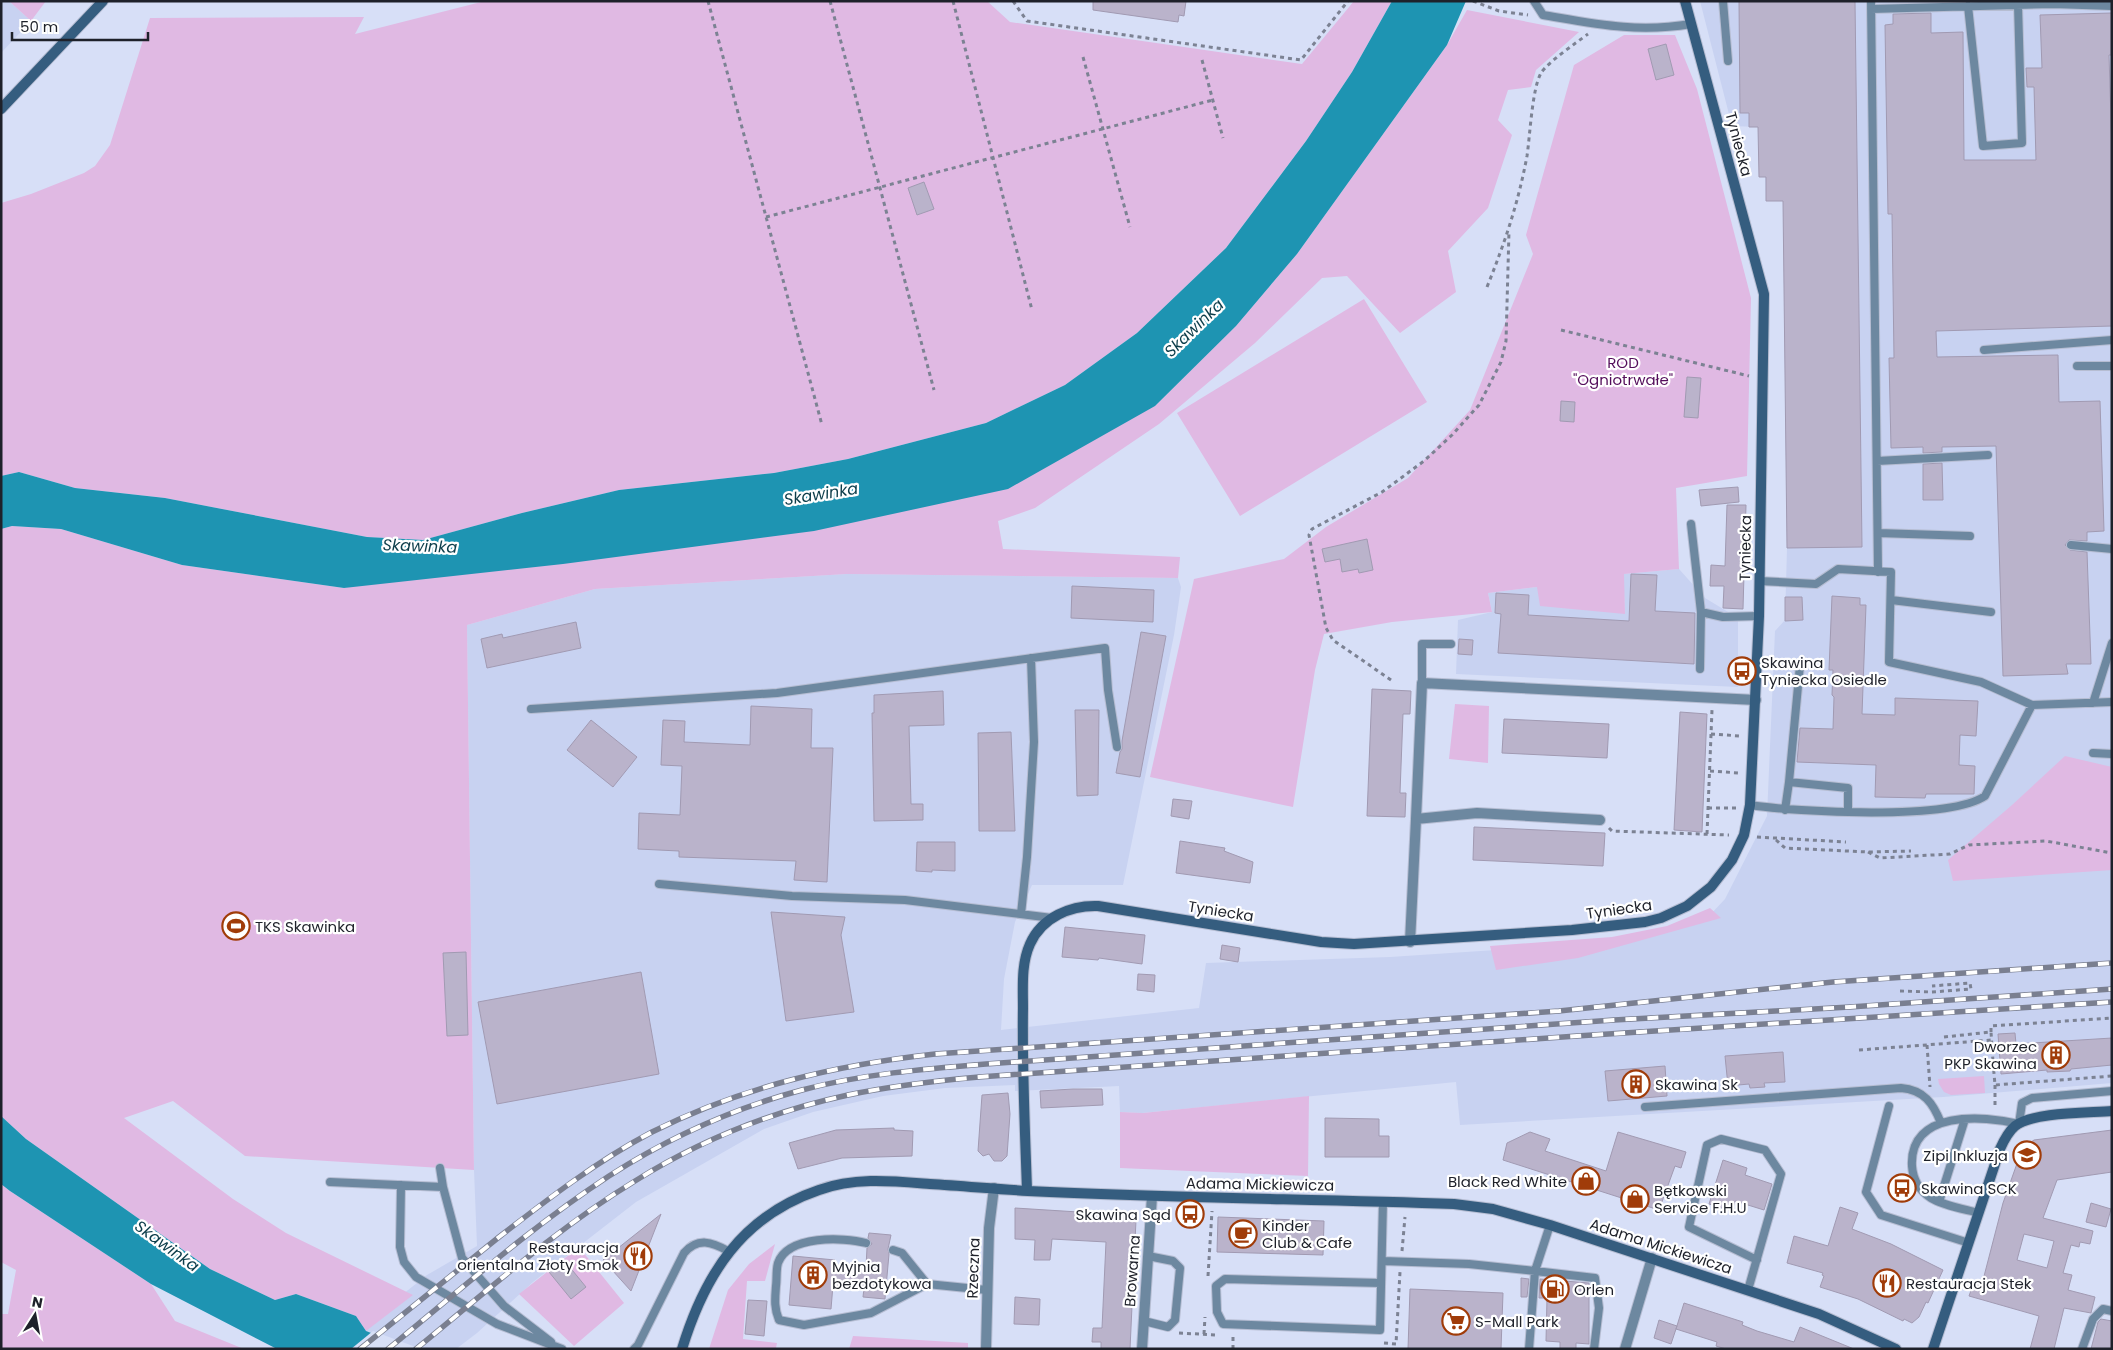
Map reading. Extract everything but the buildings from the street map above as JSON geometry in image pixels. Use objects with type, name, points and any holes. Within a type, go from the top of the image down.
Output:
[{"type":"street","points":[[1,109],[102,1]]},
{"type":"street","name":"Tyniecka","points":[[1026,1190],[1022,1036],[1024,973],[1030,944],[1034,936],[1052,918],[1074,908],[1098,906],[1321,942],[1354,944],[1410,942],[1572,930],[1645,922],[1661,918],[1687,906],[1711,887],[1732,860],[1744,836],[1750,805],[1755,738],[1760,616],[1764,294],[1685,1]]},
{"type":"street","points":[[1410,942],[1422,682],[1756,700]]},
{"type":"street","points":[[1416,819],[1477,813],[1600,820]]},
{"type":"street","points":[[1933,1349],[2003,1142],[2010,1131],[2032,1118],[2112,1111]]},
{"type":"street","name":"Adama Mickiewicza","points":[[682,1349],[700,1297],[714,1272],[728,1252],[755,1226],[774,1212],[808,1194],[833,1185],[881,1180],[1152,1196],[1383,1201],[1493,1208],[1748,1290],[1839,1322],[1896,1349]]},
{"type":"street","name":"Rzeczna","points":[[986,1349],[990,1217],[994,1188]]},
{"type":"street","name":"Browarna","points":[[1142,1349],[1152,1196]]},
{"type":"street","points":[[1625,1349],[1652,1258]]},
{"type":"lane","points":[[1534,1],[1543,15],[1600,25],[1646,29],[1691,24]]},
{"type":"lane","points":[[1723,1],[1728,61]]},
{"type":"lane","points":[[1878,572],[1871,5],[1968,6],[1980,4],[2018,5],[2053,3],[2112,6]]},
{"type":"lane","points":[[1968,6],[1983,146],[2022,144],[2018,5]]},
{"type":"lane","points":[[1984,350],[2112,340]]},
{"type":"lane","points":[[2077,366],[2112,366]]},
{"type":"lane","points":[[1877,461],[1988,455]]},
{"type":"lane","points":[[1691,524],[1701,612],[1700,670]]},
{"type":"lane","points":[[1878,533],[1970,536]]},
{"type":"lane","points":[[2071,545],[2112,549]]},
{"type":"lane","points":[[1759,581],[1816,584],[1838,569],[1891,572],[1889,662],[1981,682],[2032,705],[2112,702]]},
{"type":"lane","points":[[1890,600],[1991,612]]},
{"type":"lane","points":[[1701,612],[1723,617],[1760,616]]},
{"type":"lane","points":[[2093,703],[2112,642]]},
{"type":"lane","points":[[1422,682],[1422,644],[1451,644]]},
{"type":"lane","points":[[531,709],[777,693],[1105,648],[1108,690],[1117,747]]},
{"type":"lane","points":[[1021,914],[1027,857],[1034,742],[1031,658]]},
{"type":"lane","points":[[1786,810],[1800,665]]},
{"type":"lane","points":[[1750,805],[1786,810],[1913,812],[1976,802],[1985,796],[2032,705]]},
{"type":"lane","points":[[2093,754],[2112,754]]},
{"type":"lane","points":[[1789,782],[1848,788],[1848,811]]},
{"type":"lane","points":[[659,884],[792,896],[905,900],[1052,918]]},
{"type":"lane","points":[[1645,1107],[1901,1088],[1915,1090],[1928,1099],[1941,1123]]},
{"type":"lane","points":[[1979,1213],[1939,1202],[1920,1189],[1912,1164],[1915,1149],[1921,1138],[1929,1130],[1941,1123],[1965,1119],[1996,1118],[2019,1124],[2020,1107],[2026,1100],[2112,1091]]},
{"type":"lane","points":[[1889,1106],[1866,1192],[1881,1215],[1968,1243]]},
{"type":"lane","points":[[1939,1202],[1965,1119]]},
{"type":"lane","points":[[1748,1290],[1757,1260],[1781,1174],[1766,1150],[1721,1139],[1707,1145],[1689,1227],[1757,1260]]},
{"type":"lane","points":[[440,1168],[443,1188],[462,1258],[504,1306],[561,1348]]},
{"type":"lane","points":[[330,1182],[443,1188]]},
{"type":"lane","points":[[401,1185],[400,1247],[404,1262],[416,1277],[497,1324],[561,1348]]},
{"type":"lane","points":[[1382,1282],[1225,1279],[1216,1286],[1216,1312],[1223,1324],[1380,1330],[1382,1282],[1383,1201]]},
{"type":"lane","points":[[1530,1349],[1535,1271],[1550,1225]]},
{"type":"lane","points":[[866,1243],[854,1240],[828,1239],[792,1246],[778,1262],[775,1309],[779,1320],[804,1325],[872,1313],[926,1284],[987,1290]]},
{"type":"lane","points":[[634,1349],[638,1345],[684,1253],[697,1243],[706,1242],[716,1244],[728,1252]]},
{"type":"lane","points":[[893,1250],[902,1253],[926,1284]]},
{"type":"lane","points":[[1144,1322],[1168,1327],[1175,1320],[1180,1268],[1174,1262],[1148,1256]]},
{"type":"lane","points":[[1382,1261],[1468,1264],[1595,1278],[1599,1308],[1594,1349]]},
{"type":"lane","points":[[2082,1349],[2090,1324],[2096,1315],[2103,1309],[2112,1311]]},
{"type":"path","points":[[708,1],[822,425]]},
{"type":"path","points":[[830,1],[934,390]]},
{"type":"path","points":[[953,1],[1032,310]]},
{"type":"path","points":[[1013,1],[1027,21],[1301,60],[1348,1]]},
{"type":"path","points":[[1473,1],[1499,11],[1536,16],[1543,15]]},
{"type":"path","points":[[1487,286],[1509,231],[1527,154],[1532,114],[1541,73],[1575,43],[1600,25]]},
{"type":"path","points":[[1083,57],[1130,227]]},
{"type":"path","points":[[1202,60],[1223,138]]},
{"type":"path","points":[[766,217],[1213,100]]},
{"type":"path","points":[[1392,680],[1333,640],[1326,628],[1309,535],[1312,529],[1382,492],[1424,461],[1452,435],[1479,405],[1501,362],[1506,341],[1509,231]]},
{"type":"path","points":[[1561,330],[1754,377]]},
{"type":"path","points":[[1706,834],[1712,698]]},
{"type":"path","points":[[1711,734],[1755,738]]},
{"type":"path","points":[[1710,771],[1752,773]]},
{"type":"path","points":[[1708,808],[1736,809],[1750,805]]},
{"type":"path","points":[[1600,820],[1612,831],[1846,842]]},
{"type":"path","points":[[1776,840],[1784,848],[1868,852],[1911,850]]},
{"type":"path","points":[[1868,852],[1880,858],[1889,858],[1950,854],[1969,845],[2046,841],[2112,852]]},
{"type":"path","points":[[1900,991],[1932,992],[1971,989],[1970,983],[1932,986]]},
{"type":"path","points":[[2112,1018],[1991,1026],[1995,1085],[2112,1076]]},
{"type":"path","points":[[1944,1037],[1991,1032]]},
{"type":"path","points":[[1859,1050],[1992,1040]]},
{"type":"path","points":[[1927,1045],[1931,1093],[1928,1099]]},
{"type":"path","points":[[1982,1062],[1993,1062]]},
{"type":"path","points":[[1208,1278],[1212,1211]]},
{"type":"path","points":[[1204,1334],[1206,1316]]},
{"type":"shaded area","points":[[1,1],[9,1],[31,21],[1,53]]},
{"type":"shaded area","points":[[1700,1],[2112,1],[2112,1083],[1943,1097],[1460,1125],[1456,1082],[1142,1113],[1120,1112],[1119,1086],[1015,1091],[1015,1085],[945,1088],[883,1096],[813,1112],[764,1129],[636,1202],[533,1282],[477,1333],[456,1349],[334,1349],[427,1275],[477,1246],[474,1170],[467,625],[595,589],[847,574],[1178,578],[1181,587],[1174,635],[1123,885],[1032,885],[1015,922],[1004,979],[1001,1030],[1199,1008],[1206,963],[1390,957],[1631,941],[1709,916],[1725,899],[1767,816],[1775,631],[1785,620],[1787,548],[1783,201],[1766,201],[1765,177],[1759,177],[1758,127],[1732,126]]},
{"type":"shaded area","points":[[1679,569],[1705,598],[1738,618],[1738,687],[1456,674],[1458,620],[1492,612],[1488,593],[1537,587],[1625,613],[1623,574]]},
{"type":"green space","points":[[9,1],[46,1],[31,21]]},
{"type":"green space","points":[[485,1],[987,1],[1010,22],[1302,64],[1354,1],[1392,1],[1352,72],[1306,141],[1226,248],[1137,333],[1065,385],[986,423],[848,459],[774,473],[619,490],[522,513],[423,540],[367,537],[165,498],[75,488],[19,472],[1,476],[1,203],[31,194],[84,173],[95,166],[110,145],[150,18],[364,17],[355,34]]},
{"type":"green space","points":[[1467,10],[1579,32],[1536,70],[1531,87],[1508,90],[1498,120],[1512,135],[1488,208],[1448,251],[1456,292],[1400,333],[1347,276],[1322,278],[1255,343],[1159,424],[1035,508],[998,521],[1003,549],[1180,557],[1178,578],[847,574],[595,589],[467,625],[474,1170],[245,1156],[173,1101],[124,1118],[233,1199],[286,1233],[413,1295],[366,1331],[356,1316],[296,1294],[275,1300],[210,1269],[26,1139],[1,1116],[1,529],[12,526],[61,529],[182,565],[344,588],[1155,406],[1236,326],[1297,254],[1447,45]]},
{"type":"green space","name":"ROD \"Ogniotrwałe\"","points":[[1624,35],[1675,35],[1697,89],[1751,298],[1747,476],[1676,488],[1679,569],[1624,574],[1625,614],[1540,606],[1537,587],[1488,593],[1492,612],[1392,622],[1324,634],[1315,670],[1293,807],[1150,777],[1194,579],[1284,559],[1326,527],[1408,478],[1470,410],[1533,254],[1526,235],[1574,65]]},
{"type":"green space","points":[[1364,299],[1427,402],[1240,516],[1177,413]]},
{"type":"green space","points":[[1455,704],[1489,706],[1488,763],[1449,759]]},
{"type":"green space","points":[[2065,756],[2112,767],[2112,870],[1953,881],[1948,860]]},
{"type":"green space","points":[[1710,908],[1721,918],[1578,958],[1496,970],[1490,946],[1612,937],[1667,926]]},
{"type":"green space","points":[[1984,1076],[1985,1093],[1951,1095],[1944,1092],[1938,1079]]},
{"type":"green space","points":[[1309,1096],[1308,1176],[1120,1168],[1120,1112],[1143,1113]]},
{"type":"green space","points":[[1,1184],[151,1284],[175,1321],[244,1349],[1,1349],[1,1314],[8,1314],[16,1270],[1,1262]]},
{"type":"green space","points":[[775,1244],[765,1281],[747,1281],[743,1339],[777,1343],[776,1348],[782,1349],[709,1349],[728,1290],[749,1264]]},
{"type":"green space","points":[[579,1247],[624,1303],[574,1346],[519,1294]]},
{"type":"green space","points":[[853,1336],[968,1343],[968,1349],[849,1349]]},
{"type":"water","name":"Skawinka","points":[[1392,1],[1466,1],[1447,45],[1297,254],[1236,326],[1155,406],[1008,489],[814,531],[563,564],[344,588],[182,565],[61,529],[12,526],[1,529],[1,476],[19,472],[75,488],[165,498],[367,537],[423,540],[522,513],[619,490],[774,473],[848,459],[986,423],[1065,385],[1137,333],[1226,248],[1306,141],[1352,72]]},
{"type":"water","name":"Skawinka","points":[[1,1116],[26,1139],[210,1269],[275,1300],[296,1294],[356,1316],[366,1331],[412,1349],[277,1349],[151,1284],[1,1184]]},
{"type":"pier","points":[[373,1331],[413,1346],[415,1349],[351,1349]]},
{"type":"railway","points":[[360,1349],[499,1237],[573,1181],[632,1143],[686,1116],[720,1102],[755,1090],[825,1072],[862,1064],[935,1054],[1559,1011],[1833,982],[2112,963]]},
{"type":"railway","points":[[388,1349],[552,1216],[631,1162],[678,1137],[727,1115],[777,1097],[825,1084],[893,1073],[986,1064],[1614,1020],[1850,1007],[2112,989]]},
{"type":"railway","points":[[416,1349],[577,1219],[659,1166],[737,1129],[792,1110],[848,1095],[913,1084],[979,1077],[2112,1002]]},
{"type":"place","name":"Skawina Tyniecka Osiedle","points":[[1742,671]]},
{"type":"place","name":"TKS Skawinka","points":[[236,926]]},
{"type":"place","name":"Dworzec PKP Skawina","points":[[2056,1055]]},
{"type":"place","name":"Skawina Sk","points":[[1636,1084]]},
{"type":"place","name":"Zipi Inkluzja","points":[[2027,1155]]},
{"type":"place","name":"Black Red White","points":[[1586,1181]]},
{"type":"place","name":"Skawina SCK","points":[[1902,1188]]},
{"type":"place","name":"Bętkowski Service F.H.U","points":[[1635,1199]]},
{"type":"place","name":"Skawina Sąd","points":[[1190,1214]]},
{"type":"place","name":"Kinder Club & Cafe","points":[[1243,1234]]},
{"type":"place","name":"Restauracja orientalna Złoty Smok","points":[[638,1256]]},
{"type":"place","name":"Myjnia bezdotykowa","points":[[813,1275]]},
{"type":"place","name":"Restauracja Stek","points":[[1887,1283]]},
{"type":"place","name":"Orlen","points":[[1555,1289]]},
{"type":"place","name":"S-Mall Park","points":[[1456,1321]]}]
